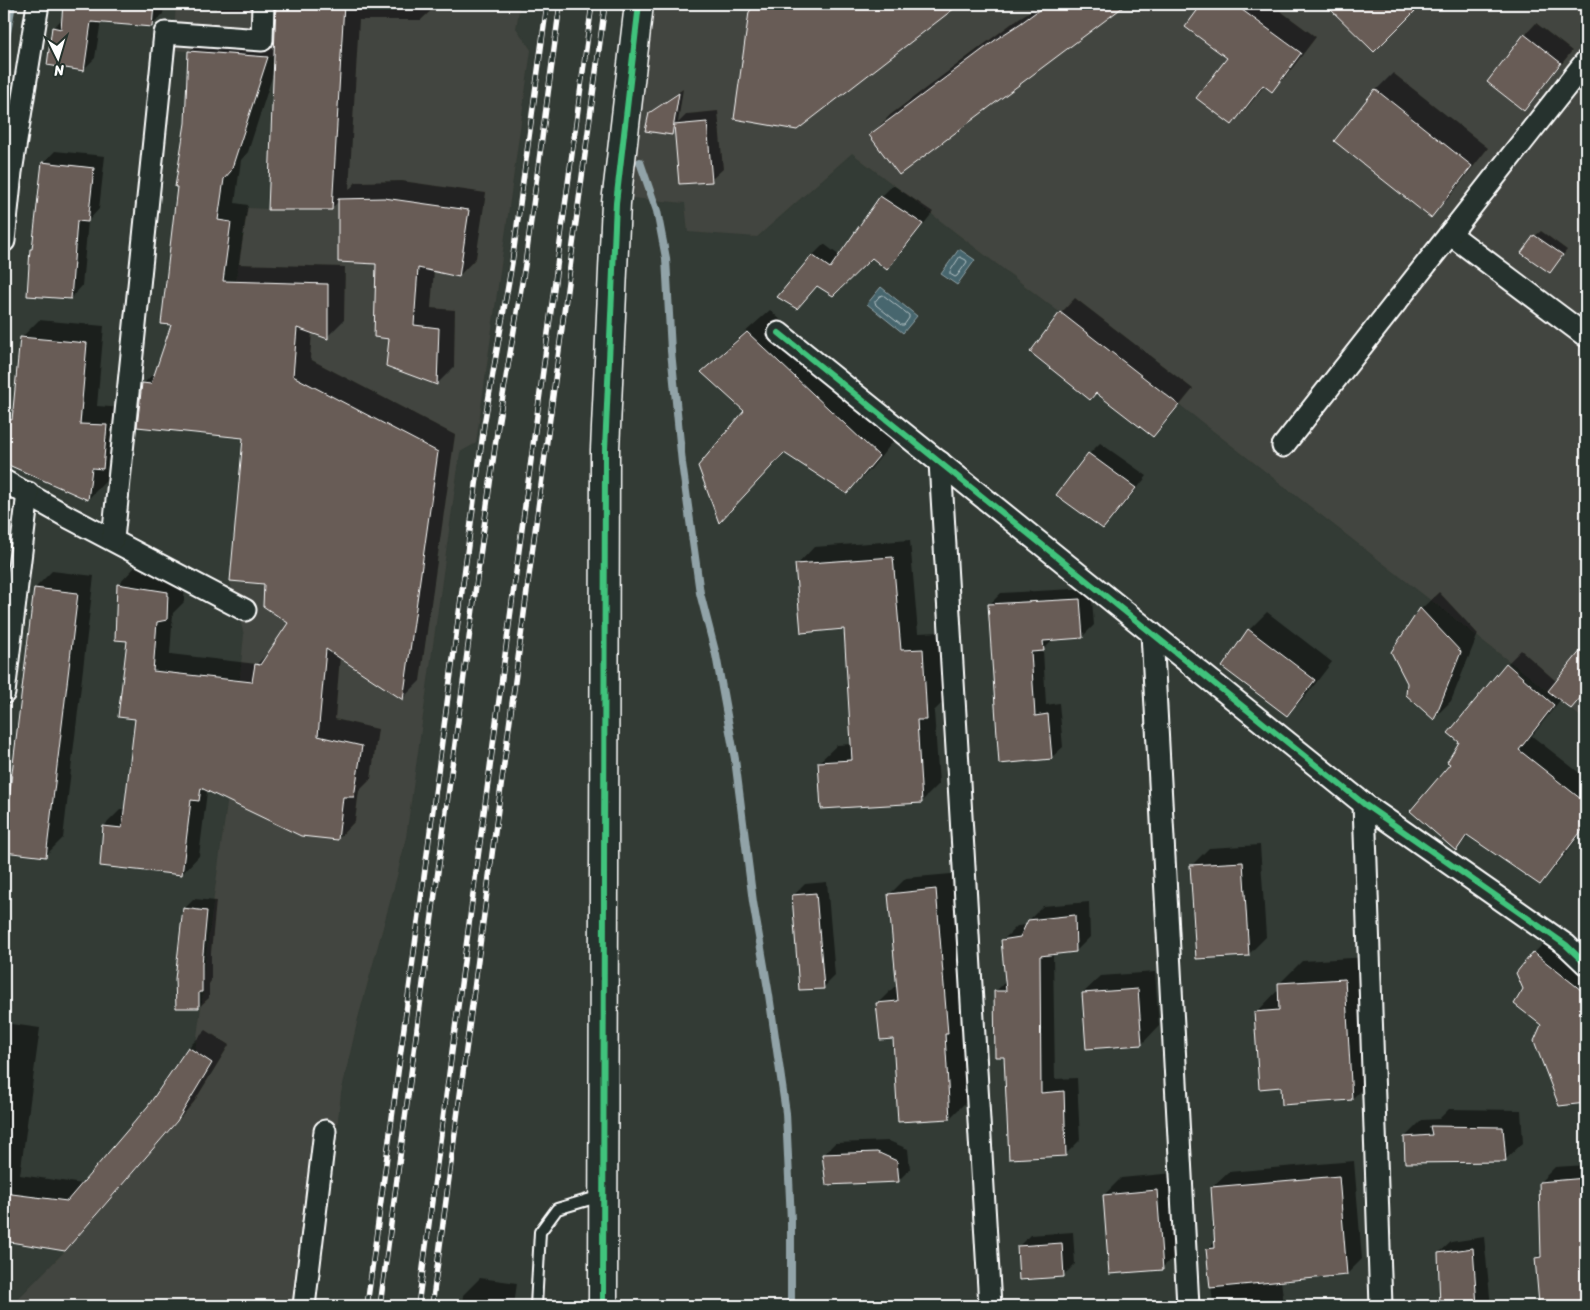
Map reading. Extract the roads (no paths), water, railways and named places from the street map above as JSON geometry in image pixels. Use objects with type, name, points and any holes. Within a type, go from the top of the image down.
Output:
[{"type":"street","points":[[4,241],[11,172],[38,4]]},
{"type":"street","points":[[113,539],[165,33],[262,40],[263,4]]},
{"type":"street","points":[[603,1306],[605,450],[616,203],[639,4]]},
{"type":"street","points":[[1283,446],[1586,61]]},
{"type":"street","points":[[1450,234],[1586,336]]},
{"type":"street","points":[[780,333],[1364,804],[1566,945],[1586,964]]},
{"type":"street","points":[[940,462],[990,1306]]},
{"type":"street","points":[[4,481],[68,517],[245,610]]},
{"type":"street","points":[[4,693],[28,493]]},
{"type":"street","points":[[1152,633],[1188,1306]]},
{"type":"street","points":[[1364,804],[1381,1306]]},
{"type":"street","points":[[304,1306],[325,1131]]},
{"type":"lane","points":[[536,1306],[540,1232],[557,1208],[602,1195]]},
{"type":"water","points":[[959,249],[975,260],[957,285],[941,274]]},
{"type":"water","points":[[881,287],[917,316],[903,333],[867,304]]},
{"type":"waterway","points":[[4,50],[12,4]]},
{"type":"waterway","points":[[640,162],[657,211],[666,258],[671,351],[682,463],[700,593],[716,655],[735,759],[753,902],[786,1113],[791,1221],[791,1306]]},
{"type":"railway","points":[[367,1306],[484,425],[512,263],[547,4]]},
{"type":"railway","points":[[380,1306],[498,425],[525,265],[560,4]]},
{"type":"railway","points":[[418,1306],[592,4]]},
{"type":"railway","points":[[432,1306],[605,4]]}]
